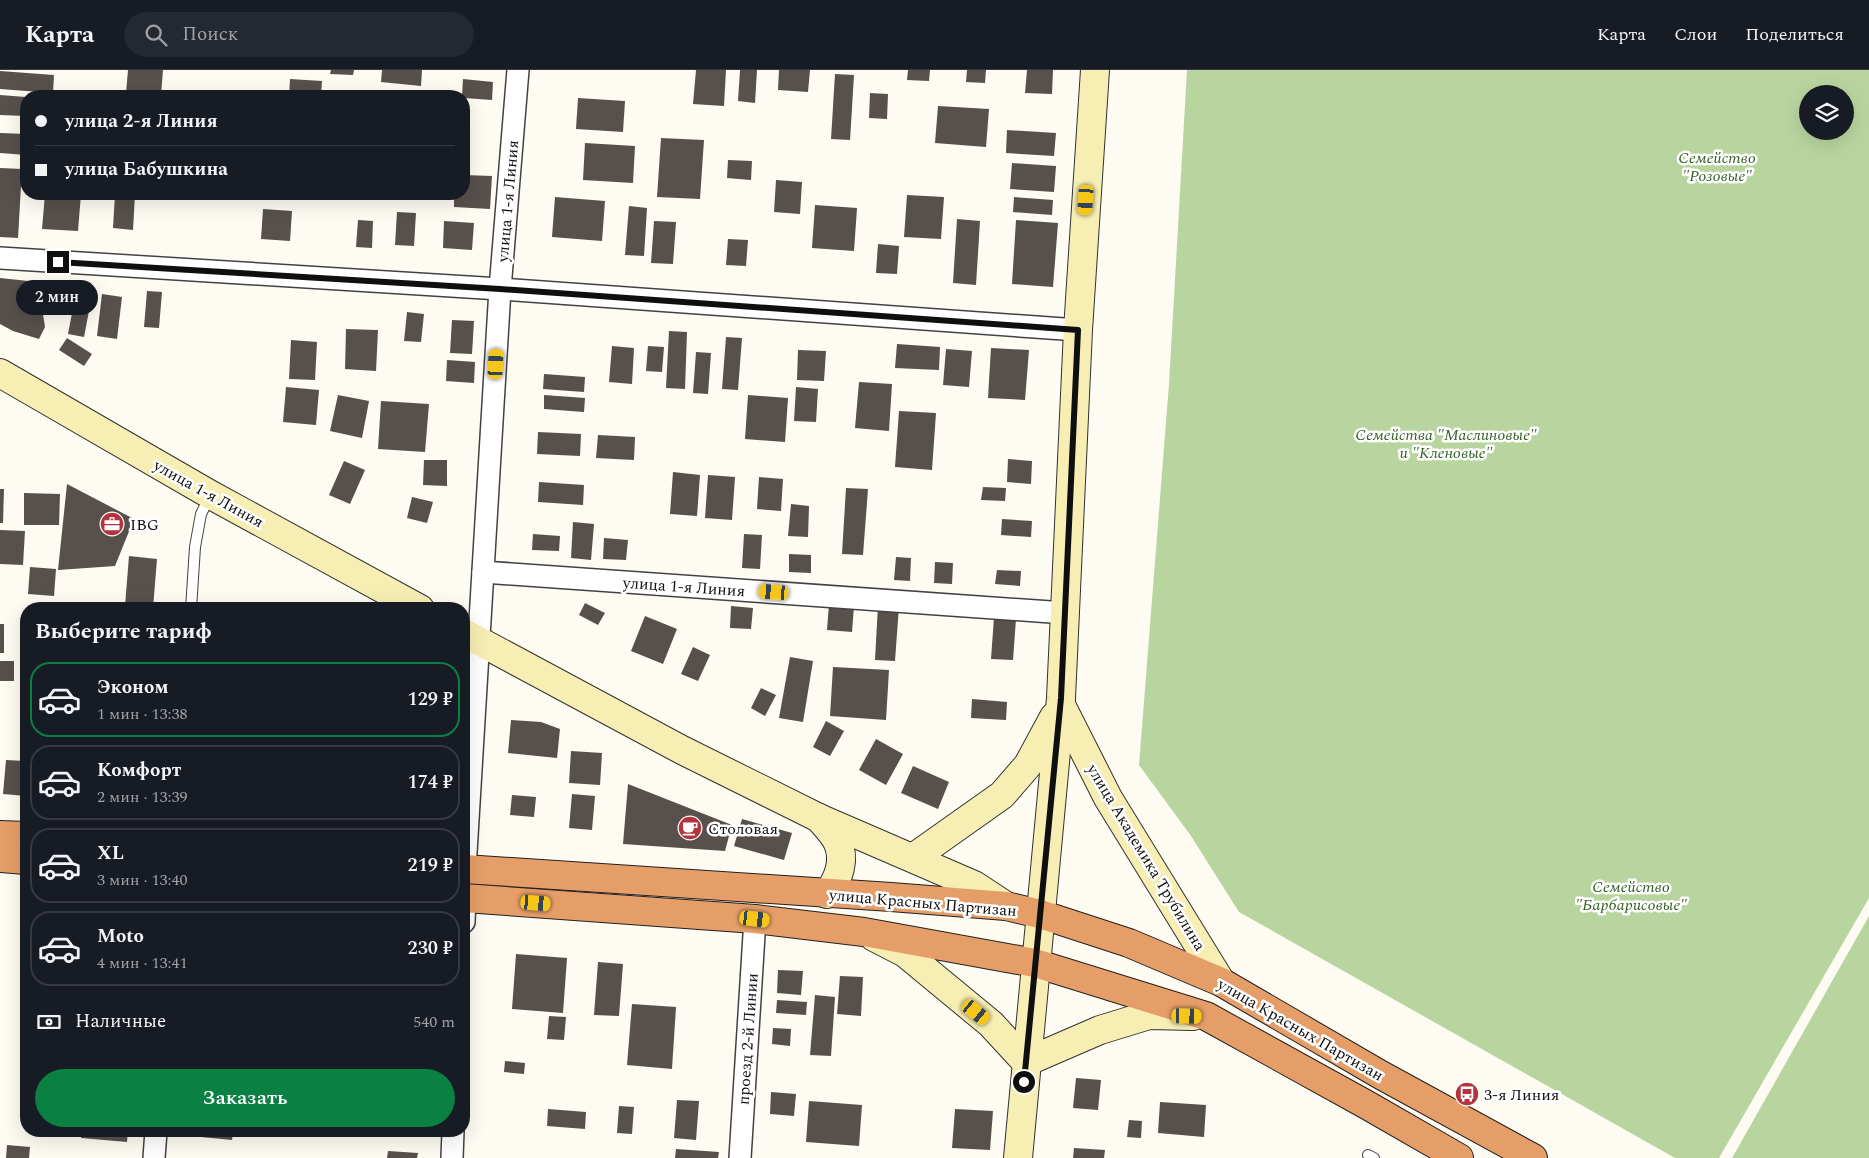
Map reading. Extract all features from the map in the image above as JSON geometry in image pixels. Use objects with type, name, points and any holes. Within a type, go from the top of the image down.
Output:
[{"type":"highway","points":[[0,834],[20,836]]},
{"type":"highway","points":[[0,858],[20,860]]},
{"type":"highway","name":"улица Красных Партизан","points":[[470,869],[1006,906],[1040,914],[1129,944],[1221,982],[1381,1075],[1533,1158]]},
{"type":"highway","name":"улица Красных Партизан","points":[[470,906],[755,919],[864,932],[1035,963],[1206,1016],[1459,1158]]},
{"type":"street","name":"улица 1-я Линия","points":[[470,670],[471,637],[483,572],[500,289],[518,70]]},
{"type":"street","points":[[1018,1158],[1060,705],[1078,330],[1095,70]]},
{"type":"street","points":[[0,258],[500,289],[1078,330]]},
{"type":"street","name":"улица 1-я Линия","points":[[0,373],[211,495],[407,602]]},
{"type":"street","name":"улица 1-я Линия","points":[[483,572],[1065,613]]},
{"type":"street","points":[[471,637],[682,750],[819,818],[974,885],[1006,906]]},
{"type":"street","points":[[913,858],[1002,795],[1028,765],[1060,705]]},
{"type":"street","name":"улица Академика Трубилина","points":[[1060,705],[1108,798],[1221,982]]},
{"type":"street","points":[[819,818],[837,841],[842,858],[836,882],[827,894]]},
{"type":"street","name":"проезд 2-й Линии","points":[[740,1158],[755,919]]},
{"type":"street","points":[[864,932],[904,952],[991,1024],[1026,1062]]},
{"type":"street","points":[[1026,1062],[1100,1030],[1149,1015],[1206,1016]]},
{"type":"street","points":[[154,1158],[156,1137]]},
{"type":"street","points":[[452,1158],[453,1137]]},
{"type":"lane","points":[[191,602],[195,547],[201,514],[211,495]]},
{"type":"green space","points":[[1187,70],[1869,70],[1869,898],[1719,1158],[1675,1158],[1239,912],[1191,836],[1139,765],[1169,384]]},
{"type":"green space","points":[[1869,916],[1869,1158],[1732,1158]]},
{"type":"building","points":[[128,70],[163,70],[161,90],[126,90]]},
{"type":"building","points":[[331,70],[354,70],[353,75],[330,74]]},
{"type":"building","points":[[382,70],[422,70],[421,86],[381,82]]},
{"type":"building","points":[[696,70],[726,70],[724,106],[693,104]]},
{"type":"building","points":[[740,70],[757,70],[755,103],[738,101]]},
{"type":"building","points":[[779,70],[810,70],[808,92],[778,90]]},
{"type":"building","points":[[908,70],[930,70],[929,81],[907,80]]},
{"type":"building","points":[[967,70],[986,70],[985,83],[966,82]]},
{"type":"building","points":[[1027,70],[1053,70],[1052,94],[1025,93]]},
{"type":"building","points":[[0,71],[54,75],[53,90],[0,89]]},
{"type":"building","points":[[835,74],[854,75],[850,140],[831,139]]},
{"type":"building","points":[[290,79],[322,81],[321,90],[289,90]]},
{"type":"building","points":[[463,79],[493,82],[492,100],[470,98],[470,90],[462,90]]},
{"type":"building","points":[[870,93],[888,94],[887,119],[869,118]]},
{"type":"building","points":[[0,95],[20,97],[20,116],[0,115]]},
{"type":"building","points":[[578,98],[625,101],[623,132],[576,129]]},
{"type":"building","points":[[938,106],[989,109],[986,147],[935,143]]},
{"type":"building","points":[[1007,130],[1056,133],[1054,156],[1006,153]]},
{"type":"building","points":[[0,133],[20,134],[20,155],[0,153]]},
{"type":"building","points":[[661,138],[704,140],[700,199],[657,197]]},
{"type":"building","points":[[585,143],[635,146],[633,183],[583,180]]},
{"type":"building","points":[[728,160],[752,161],[751,180],[727,178]]},
{"type":"building","points":[[1012,163],[1056,166],[1054,192],[1010,189]]},
{"type":"building","points":[[0,168],[20,169],[18,238],[0,237]]},
{"type":"building","points":[[470,175],[492,176],[490,209],[454,207],[454,200],[470,200]]},
{"type":"building","points":[[776,180],[802,182],[800,214],[774,212]]},
{"type":"building","points":[[907,195],[944,197],[941,239],[904,237]]},
{"type":"building","points":[[555,197],[605,201],[602,241],[552,237]]},
{"type":"building","points":[[1014,197],[1053,200],[1052,215],[1013,212]]},
{"type":"building","points":[[44,200],[81,200],[78,231],[42,229]]},
{"type":"building","points":[[115,200],[135,200],[133,230],[113,228]]},
{"type":"building","points":[[815,205],[857,208],[854,251],[812,248]]},
{"type":"building","points":[[629,206],[647,208],[644,256],[625,255]]},
{"type":"building","points":[[263,209],[292,211],[290,241],[261,239]]},
{"type":"building","points":[[397,212],[416,213],[414,246],[395,245]]},
{"type":"building","points":[[957,219],[980,221],[976,285],[953,283]]},
{"type":"building","points":[[358,220],[373,221],[372,248],[356,247]]},
{"type":"building","points":[[1016,220],[1058,223],[1053,287],[1012,284]]},
{"type":"building","points":[[444,221],[474,223],[472,250],[443,248]]},
{"type":"building","points":[[654,221],[676,222],[673,264],[651,263]]},
{"type":"building","points":[[728,239],[748,240],[746,266],[726,265]]},
{"type":"building","points":[[878,244],[899,246],[897,274],[876,273]]},
{"type":"building","points":[[0,278],[38,282],[45,327],[39,339],[13,331],[0,324]]},
{"type":"building","points":[[147,291],[162,292],[159,328],[144,327]]},
{"type":"building","points":[[102,294],[122,297],[117,339],[97,336]]},
{"type":"building","points":[[73,308],[89,311],[84,337],[68,334]]},
{"type":"building","points":[[407,312],[424,314],[421,342],[404,341]]},
{"type":"building","points":[[452,320],[474,321],[472,354],[450,353]]},
{"type":"building","points":[[346,329],[378,330],[376,371],[345,369]]},
{"type":"building","points":[[669,331],[687,332],[685,389],[666,388]]},
{"type":"building","points":[[726,337],[742,338],[738,390],[722,389]]},
{"type":"building","points":[[67,338],[92,354],[84,366],[59,350]]},
{"type":"building","points":[[291,340],[317,342],[315,380],[289,379]]},
{"type":"building","points":[[897,344],[940,347],[939,370],[895,368]]},
{"type":"building","points":[[612,346],[634,348],[632,384],[609,382]]},
{"type":"building","points":[[648,346],[664,347],[662,372],[646,371]]},
{"type":"building","points":[[991,348],[1029,350],[1025,400],[988,398]]},
{"type":"building","points":[[946,349],[972,351],[969,387],[943,385]]},
{"type":"building","points":[[798,350],[826,351],[824,381],[797,380]]},
{"type":"building","points":[[696,352],[711,353],[708,394],[693,393]]},
{"type":"building","points":[[447,360],[475,362],[474,383],[446,381]]},
{"type":"building","points":[[544,374],[585,377],[584,392],[543,389]]},
{"type":"building","points":[[859,382],[892,384],[889,431],[855,428]]},
{"type":"building","points":[[286,387],[319,390],[316,425],[283,422]]},
{"type":"building","points":[[796,387],[818,389],[816,422],[794,421]]},
{"type":"building","points":[[338,395],[369,401],[362,438],[330,431]]},
{"type":"building","points":[[544,395],[585,398],[584,412],[544,409]]},
{"type":"building","points":[[748,395],[788,398],[785,442],[745,439]]},
{"type":"building","points":[[381,401],[429,404],[425,452],[378,449]]},
{"type":"building","points":[[899,411],[936,413],[932,470],[895,467]]},
{"type":"building","points":[[538,432],[581,434],[580,456],[537,454]]},
{"type":"building","points":[[598,435],[635,437],[634,460],[596,458]]},
{"type":"building","points":[[1008,459],[1032,461],[1031,484],[1007,482]]},
{"type":"building","points":[[424,460],[447,460],[447,486],[423,485]]},
{"type":"building","points":[[344,461],[365,470],[350,504],[329,495]]},
{"type":"building","points":[[673,472],[700,475],[697,516],[670,514]]},
{"type":"building","points":[[708,475],[735,477],[732,520],[705,518]]},
{"type":"building","points":[[759,477],[783,479],[781,511],[757,509]]},
{"type":"building","points":[[539,482],[584,485],[583,505],[538,502]]},
{"type":"building","points":[[67,484],[134,519],[115,566],[58,570]]},
{"type":"building","points":[[983,487],[1006,488],[1005,501],[981,500]]},
{"type":"building","points":[[846,488],[868,489],[863,555],[842,554]]},
{"type":"building","points":[[0,489],[4,489],[3,523],[0,523]]},
{"type":"building","points":[[24,493],[60,494],[59,525],[24,525]]},
{"type":"building","points":[[412,497],[433,502],[427,523],[407,518]]},
{"type":"building","points":[[791,504],[809,506],[808,537],[788,536]]},
{"type":"building","points":[[1002,519],[1032,521],[1031,537],[1001,535]]},
{"type":"building","points":[[573,522],[594,524],[591,560],[571,558]]},
{"type":"building","points":[[0,530],[25,531],[23,565],[0,564]]},
{"type":"building","points":[[533,534],[560,536],[559,551],[532,550]]},
{"type":"building","points":[[744,534],[762,535],[760,569],[742,568]]},
{"type":"building","points":[[604,538],[628,540],[626,560],[603,559]]},
{"type":"building","points":[[789,554],[811,555],[811,573],[789,572]]},
{"type":"building","points":[[129,556],[157,559],[153,602],[125,602]]},
{"type":"building","points":[[896,557],[911,558],[910,581],[894,580]]},
{"type":"building","points":[[935,562],[953,563],[952,584],[934,583]]},
{"type":"building","points":[[30,567],[56,569],[54,596],[28,594]]},
{"type":"building","points":[[997,570],[1021,571],[1020,586],[995,584]]},
{"type":"building","points":[[585,603],[605,613],[598,625],[579,615]]},
{"type":"building","points":[[829,604],[854,606],[852,632],[827,630]]},
{"type":"building","points":[[878,605],[899,606],[895,661],[875,660]]},
{"type":"building","points":[[731,606],[753,608],[751,629],[730,628]]},
{"type":"building","points":[[645,616],[677,629],[663,664],[631,651]]},
{"type":"building","points":[[994,617],[1016,619],[1013,660],[991,659]]},
{"type":"building","points":[[0,624],[4,624],[4,653],[0,653]]},
{"type":"building","points":[[693,647],[710,655],[698,681],[681,674]]},
{"type":"building","points":[[790,657],[813,661],[803,722],[779,718]]},
{"type":"building","points":[[0,661],[14,661],[14,681],[0,681]]},
{"type":"building","points":[[833,667],[889,670],[886,720],[830,716]]},
{"type":"building","points":[[761,688],[776,695],[765,716],[751,708]]},
{"type":"building","points":[[972,699],[1007,702],[1006,720],[971,718]]},
{"type":"building","points":[[511,720],[541,722],[560,729],[557,758],[508,753]]},
{"type":"building","points":[[826,721],[844,731],[830,756],[813,747]]},
{"type":"building","points":[[876,739],[903,754],[886,785],[859,770]]},
{"type":"building","points":[[571,751],[602,753],[600,785],[569,783]]},
{"type":"building","points":[[6,760],[20,761],[20,795],[3,794]]},
{"type":"building","points":[[913,766],[949,782],[938,809],[901,793]]},
{"type":"building","points":[[628,784],[732,825],[725,851],[623,844]]},
{"type":"building","points":[[572,794],[595,796],[592,830],[569,828]]},
{"type":"building","points":[[512,795],[536,797],[534,817],[510,815]]},
{"type":"building","points":[[742,819],[792,833],[784,860],[734,846]]},
{"type":"building","points":[[516,954],[567,958],[563,1013],[512,1009]]},
{"type":"building","points":[[598,962],[623,964],[619,1016],[594,1015]]},
{"type":"building","points":[[778,970],[803,971],[801,995],[777,993]]},
{"type":"building","points":[[840,976],[863,977],[861,1016],[837,1014]]},
{"type":"building","points":[[815,995],[835,997],[831,1056],[810,1055]]},
{"type":"building","points":[[777,1000],[807,1002],[806,1015],[776,1013]]},
{"type":"building","points":[[632,1004],[676,1007],[672,1069],[627,1065]]},
{"type":"building","points":[[549,1016],[566,1017],[564,1040],[547,1039]]},
{"type":"building","points":[[773,1028],[791,1029],[790,1046],[772,1044]]},
{"type":"building","points":[[505,1061],[525,1063],[524,1074],[504,1072]]},
{"type":"building","points":[[1076,1078],[1101,1080],[1098,1110],[1073,1108]]},
{"type":"building","points":[[771,1092],[796,1094],[794,1116],[770,1114]]},
{"type":"building","points":[[677,1100],[699,1101],[696,1140],[674,1138]]},
{"type":"building","points":[[809,1101],[862,1105],[859,1146],[806,1142]]},
{"type":"building","points":[[1160,1102],[1206,1105],[1204,1137],[1158,1133]]},
{"type":"building","points":[[619,1106],[634,1107],[632,1134],[617,1133]]},
{"type":"building","points":[[548,1109],[586,1112],[585,1129],[547,1126]]},
{"type":"building","points":[[955,1109],[993,1111],[990,1150],[952,1148]]},
{"type":"building","points":[[1129,1120],[1142,1121],[1141,1138],[1127,1137]]},
{"type":"building","points":[[81,1137],[127,1137],[127,1142]]},
{"type":"building","points":[[201,1137],[232,1137],[232,1140]]},
{"type":"building","points":[[7,1145],[30,1147],[29,1158],[6,1158]]},
{"type":"building","points":[[1074,1148],[1105,1150],[1104,1158],[1073,1158]]},
{"type":"building","points":[[676,1149],[719,1152],[718,1158],[675,1158]]},
{"type":"building","points":[[388,1151],[418,1153],[417,1158],[387,1158]]},
{"type":"place","name":"IBG","points":[[112,524]]},
{"type":"place","name":"Столовая","points":[[690,828]]},
{"type":"place","name":"3-я Линия","points":[[1467,1094]]},
{"type":"route","points":[[58,262],[500,289],[1078,330],[1061,698],[1024,1082]]},
{"type":"park label","name":"Семейство \"Розовые\"","points":[[1717,166]]},
{"type":"park label","name":"Семейства \"Маслиновые\" и \"Кленовые\"","points":[[1446,443]]},
{"type":"park label","name":"Семейство \"Барбарисовые\"","points":[[1631,895]]}]
